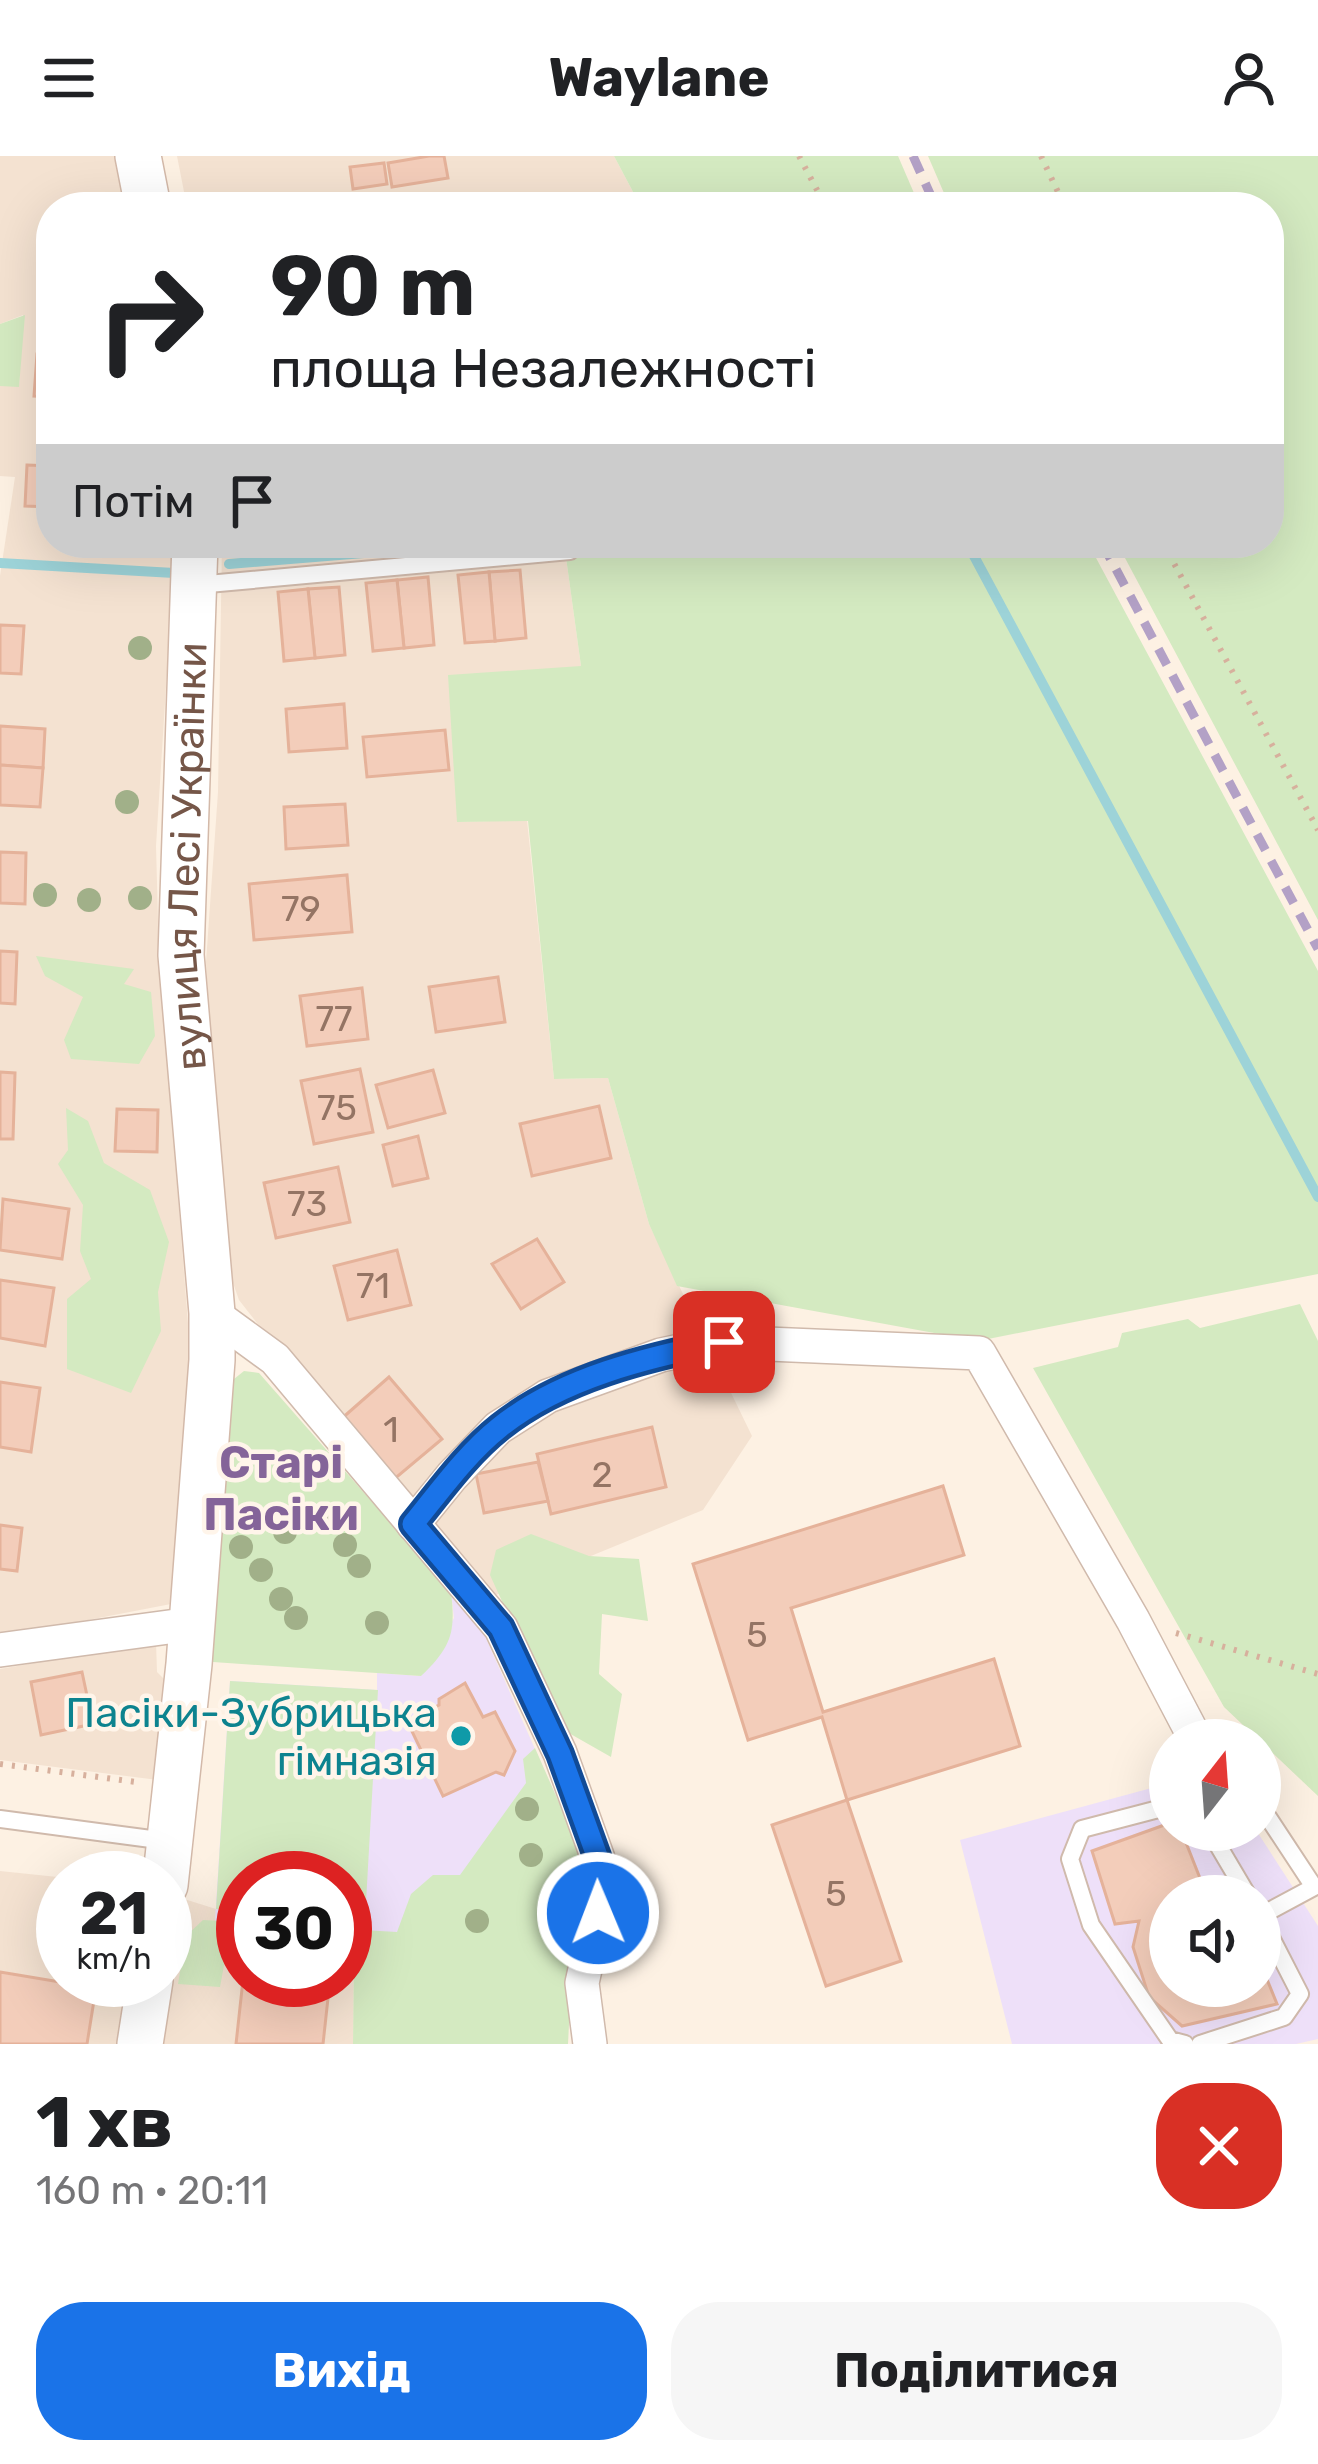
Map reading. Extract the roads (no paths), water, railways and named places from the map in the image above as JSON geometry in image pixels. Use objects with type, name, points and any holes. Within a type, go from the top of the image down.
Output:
[{"type":"main road","points":[[138,156],[145,192]]},
{"type":"main road","name":"вулиця Лесі Українки","points":[[169,1851],[212,1360],[181,955],[195,564]]},
{"type":"main road","points":[[140,2044],[146,2007]]},
{"type":"street","points":[[212,1313],[275,1359],[501,1628],[560,1754],[605,1878],[582,1983],[590,2044]]},
{"type":"street","points":[[413,1524],[498,1428],[548,1396],[661,1354],[724,1342],[979,1354],[1185,1719]]},
{"type":"street","points":[[0,1649],[191,1624]]},
{"type":"lane","points":[[195,564],[368,558]]},
{"type":"lane","points":[[1149,1811],[1082,1829],[1070,1859],[1091,1925],[1170,2041],[1185,2044]]},
{"type":"lane","points":[[0,1819],[122,1851]]},
{"type":"lane","points":[[1281,1836],[1314,1886],[1281,1904]]},
{"type":"lane","points":[[1200,2044],[1284,2017],[1300,1994],[1281,1957]]},
{"type":"waterway","points":[[229,564],[302,558]]},
{"type":"waterway","points":[[975,558],[1318,1197]]},
{"type":"waterway","points":[[0,563],[174,573]]},
{"type":"railway","points":[[913,156],[929,192]]},
{"type":"railway","points":[[1110,558],[1318,949]]},
{"type":"place","name":"Пасіки-Зубрицька гімназія","points":[[461,1736]]},
{"type":"district","name":"Старі Пасіки","points":[[281,1488]]}]
